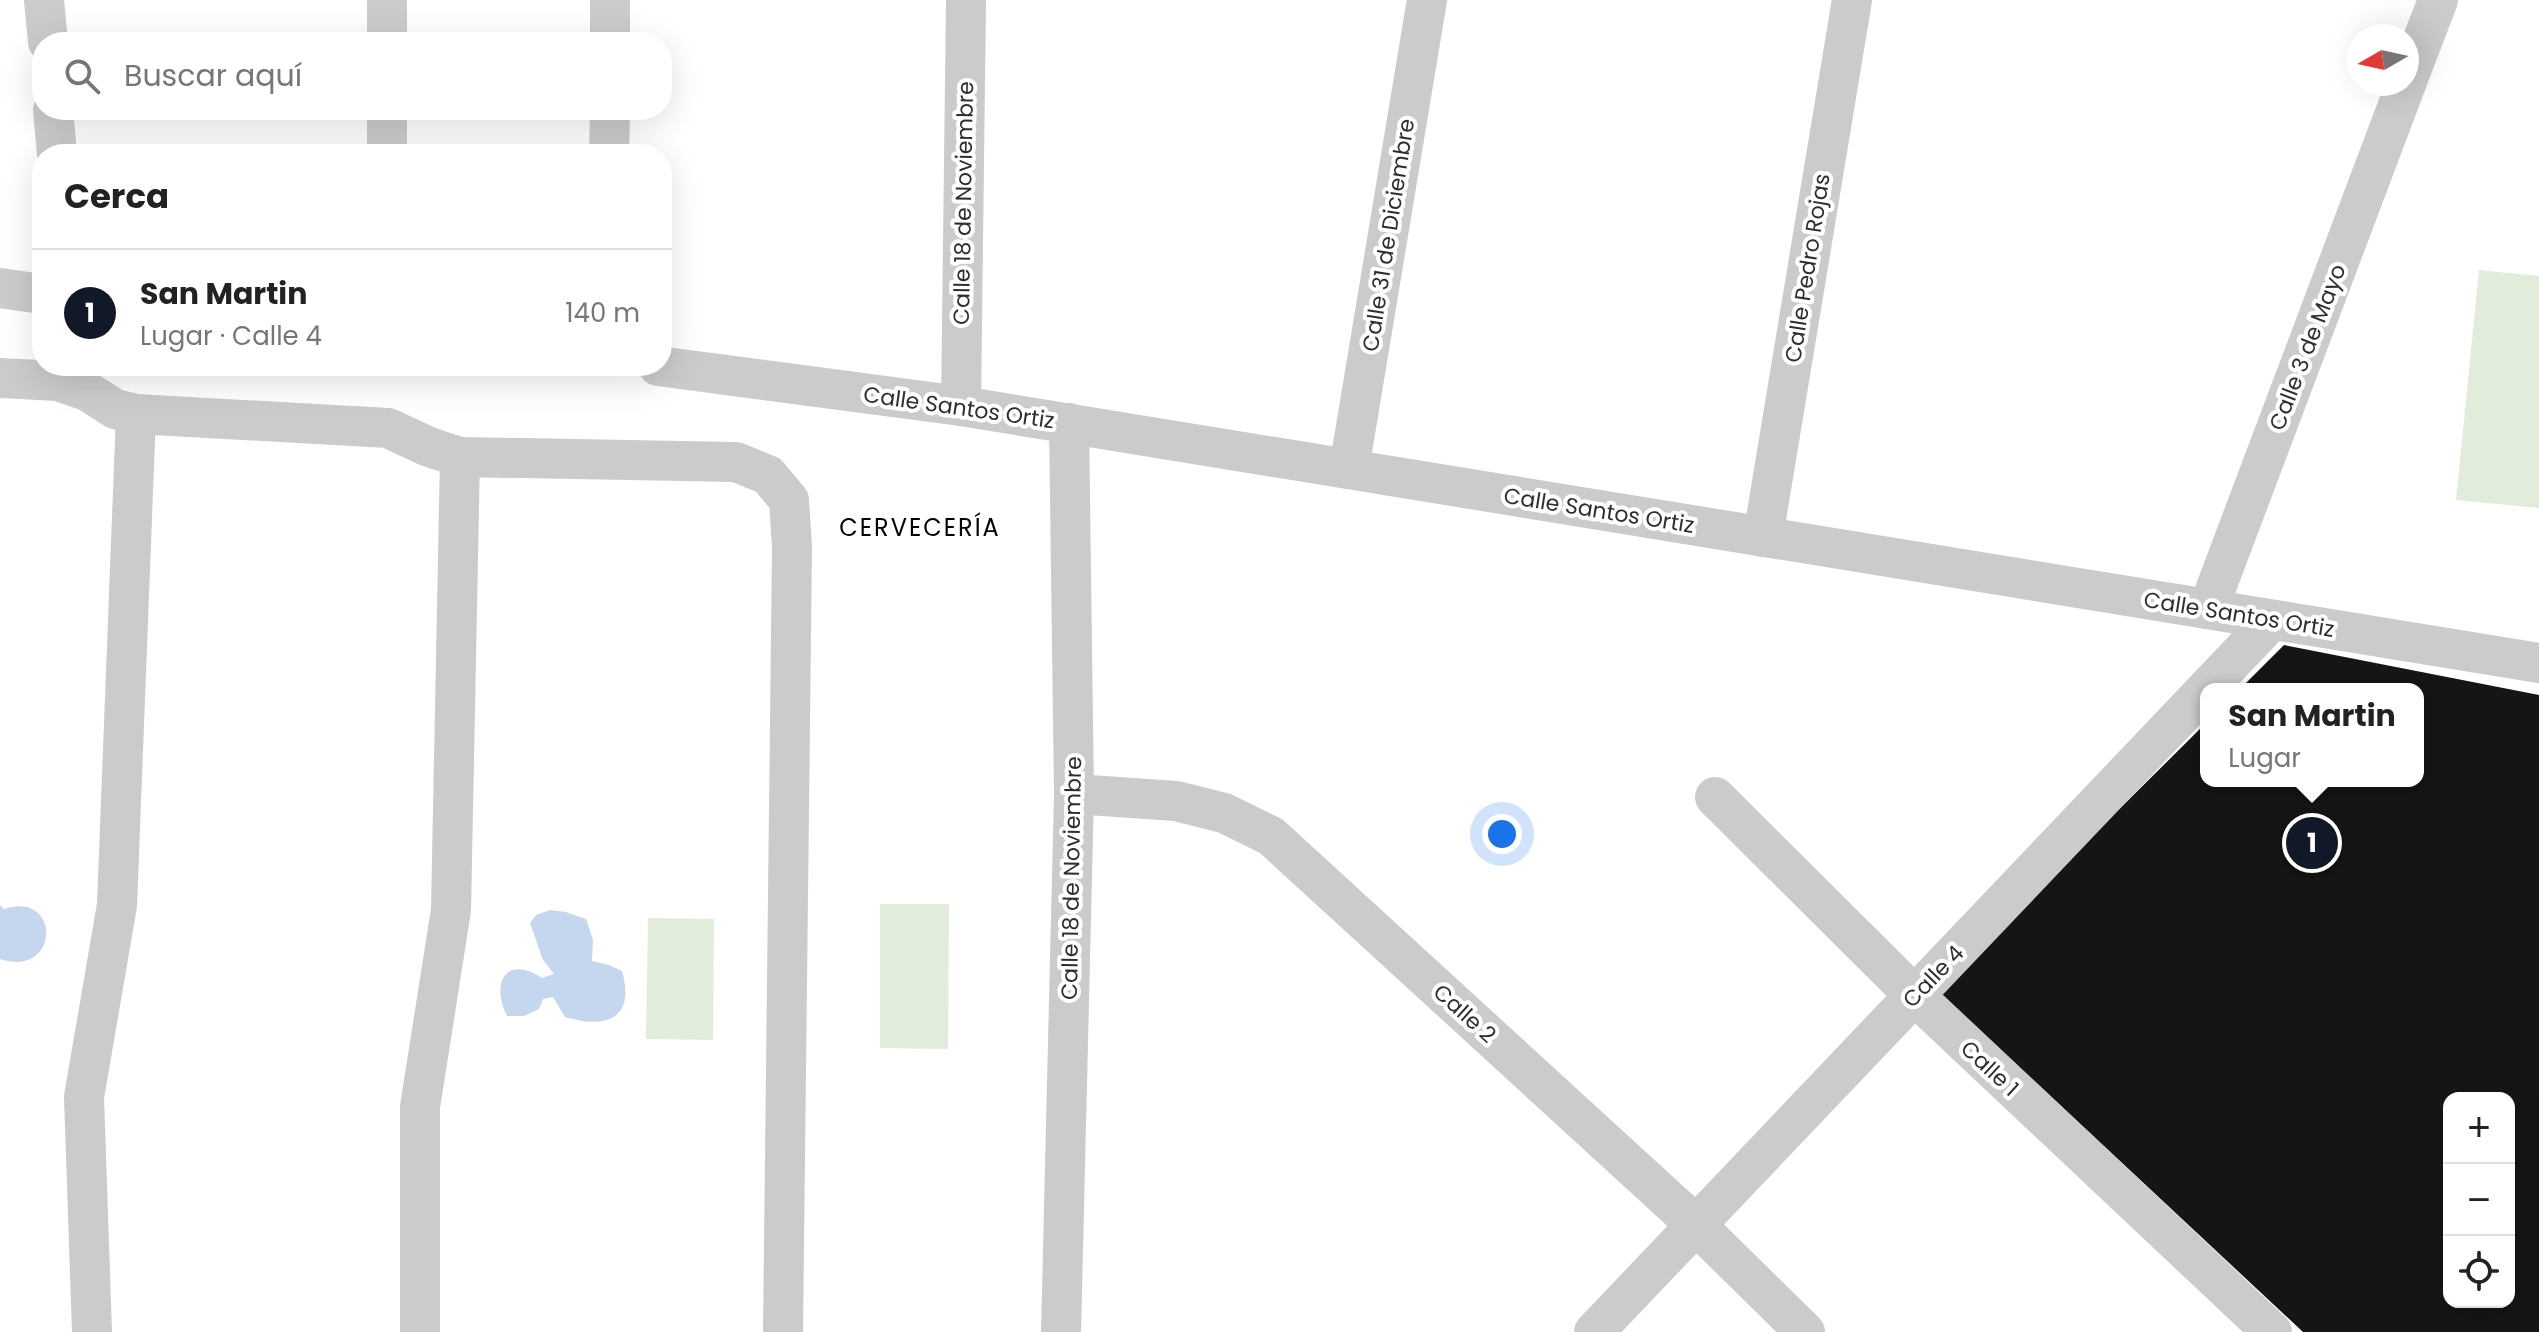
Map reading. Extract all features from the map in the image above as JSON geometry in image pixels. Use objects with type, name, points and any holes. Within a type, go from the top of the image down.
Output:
[{"type":"street","points":[[44,0],[47,32]]},
{"type":"street","points":[[387,0],[387,32]]},
{"type":"street","points":[[610,0],[610,32]]},
{"type":"street","name":"Calle 18 de Noviembre","points":[[961,406],[966,0]]},
{"type":"street","name":"Calle 31 de Diciembre","points":[[1349,469],[1427,0]]},
{"type":"street","name":"Calle Pedro Rojas","points":[[1763,537],[1852,0]]},
{"type":"street","name":"Calle 3 de Mayo","points":[[2419,49],[2438,0]]},
{"type":"street","name":"Calle 3 de Mayo","points":[[2208,609],[2401,96]]},
{"type":"street","points":[[54,120],[56,144]]},
{"type":"street","points":[[387,120],[387,144]]},
{"type":"street","points":[[609,144],[610,120]]},
{"type":"street","points":[[0,288],[32,293]]},
{"type":"street","name":"Calle Santos Ortiz","points":[[672,368],[1069,423],[2539,663]]},
{"type":"street","points":[[0,378],[58,381],[87,391],[115,409],[136,414],[388,428],[460,457],[736,462],[768,475],[789,500],[792,547],[783,1332]]},
{"type":"street","points":[[92,1332],[84,1097],[117,905],[136,414]]},
{"type":"street","name":"Calle 18 de Noviembre","points":[[1061,1332],[1074,794],[1069,423]]},
{"type":"street","points":[[420,1332],[420,1107],[451,910],[460,457]]},
{"type":"street","name":"Calle 4","points":[[2212,683],[2272,620]]},
{"type":"street","name":"Calle 4","points":[[1594,1332],[2200,695]]},
{"type":"street","name":"Calle 2","points":[[1074,794],[1176,801],[1224,813],[1271,836],[1696,1225],[1805,1332]]},
{"type":"street","name":"Calle 1","points":[[1715,797],[1914,995],[2272,1332]]},
{"type":"green space","points":[[2479,270],[2539,276],[2539,508],[2456,500]]},
{"type":"green space","points":[[880,904],[949,904],[948,1049],[880,1048]]},
{"type":"green space","points":[[648,918],[714,919],[713,1040],[646,1039]]},
{"type":"water","points":[[0,905],[4,909],[23,907],[36,912],[44,922],[46,934],[43,947],[34,957],[20,962],[0,959]]},
{"type":"water","points":[[550,910],[586,919],[593,940],[592,961],[622,971],[625,1001],[614,1017],[593,1022],[565,1017],[553,997],[543,999],[539,1009],[524,1016],[507,1016],[500,992],[505,975],[519,969],[542,978],[554,974],[543,960],[530,923],[536,915]]},
{"type":"building","points":[[2284,645],[2539,695],[2539,1332],[2303,1332],[1937,990],[2200,729],[2200,787],[2424,787],[2424,683],[2246,683]]},
{"type":"place","name":"San Martin","points":[[2312,843]]},
{"type":"district","name":"CERVECERÍA","points":[[920,528]]}]
